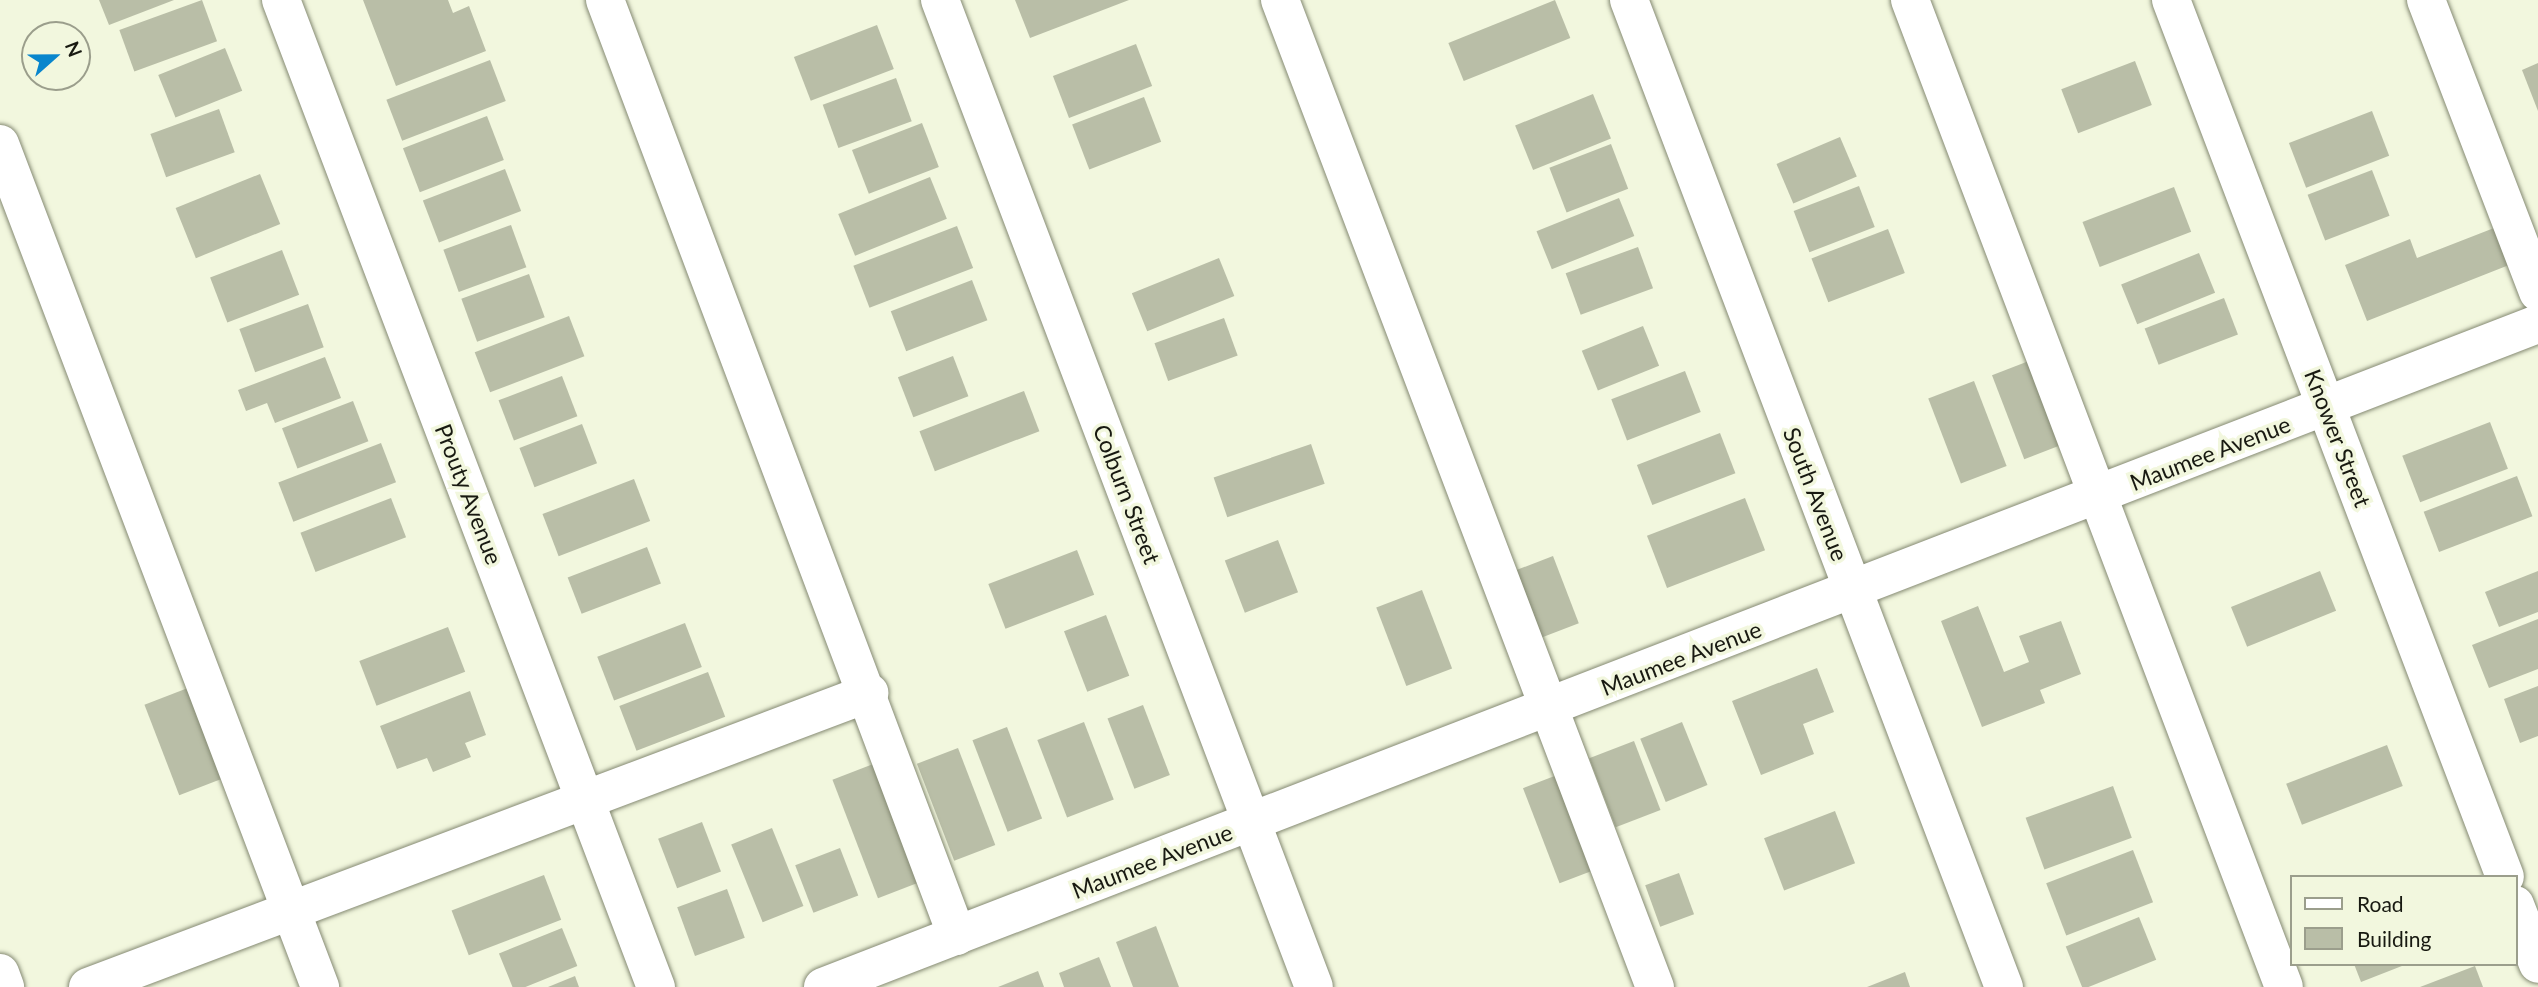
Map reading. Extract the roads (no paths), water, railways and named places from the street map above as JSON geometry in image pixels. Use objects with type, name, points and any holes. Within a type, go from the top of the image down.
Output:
[{"type":"street","name":"Prouty Avenue","points":[[281,0],[656,987]]},
{"type":"street","points":[[605,0],[869,693],[957,936]]},
{"type":"street","name":"Colburn Street","points":[[940,0],[1314,987]]},
{"type":"street","points":[[1280,0],[1655,987]]},
{"type":"street","name":"South Avenue","points":[[1629,0],[2004,987]]},
{"type":"street","points":[[1910,0],[2284,987]]},
{"type":"street","name":"Knower Street","points":[[2171,0],[2504,875]]},
{"type":"street","points":[[2426,0],[2538,292]]},
{"type":"street","points":[[0,144],[320,987]]},
{"type":"street","name":"Maumee Avenue","points":[[823,987],[1853,592],[2538,324]]},
{"type":"street","points":[[88,987],[869,693]]},
{"type":"street","points":[[2517,910],[2538,964]]},
{"type":"street","points":[[0,973],[5,987]]}]
